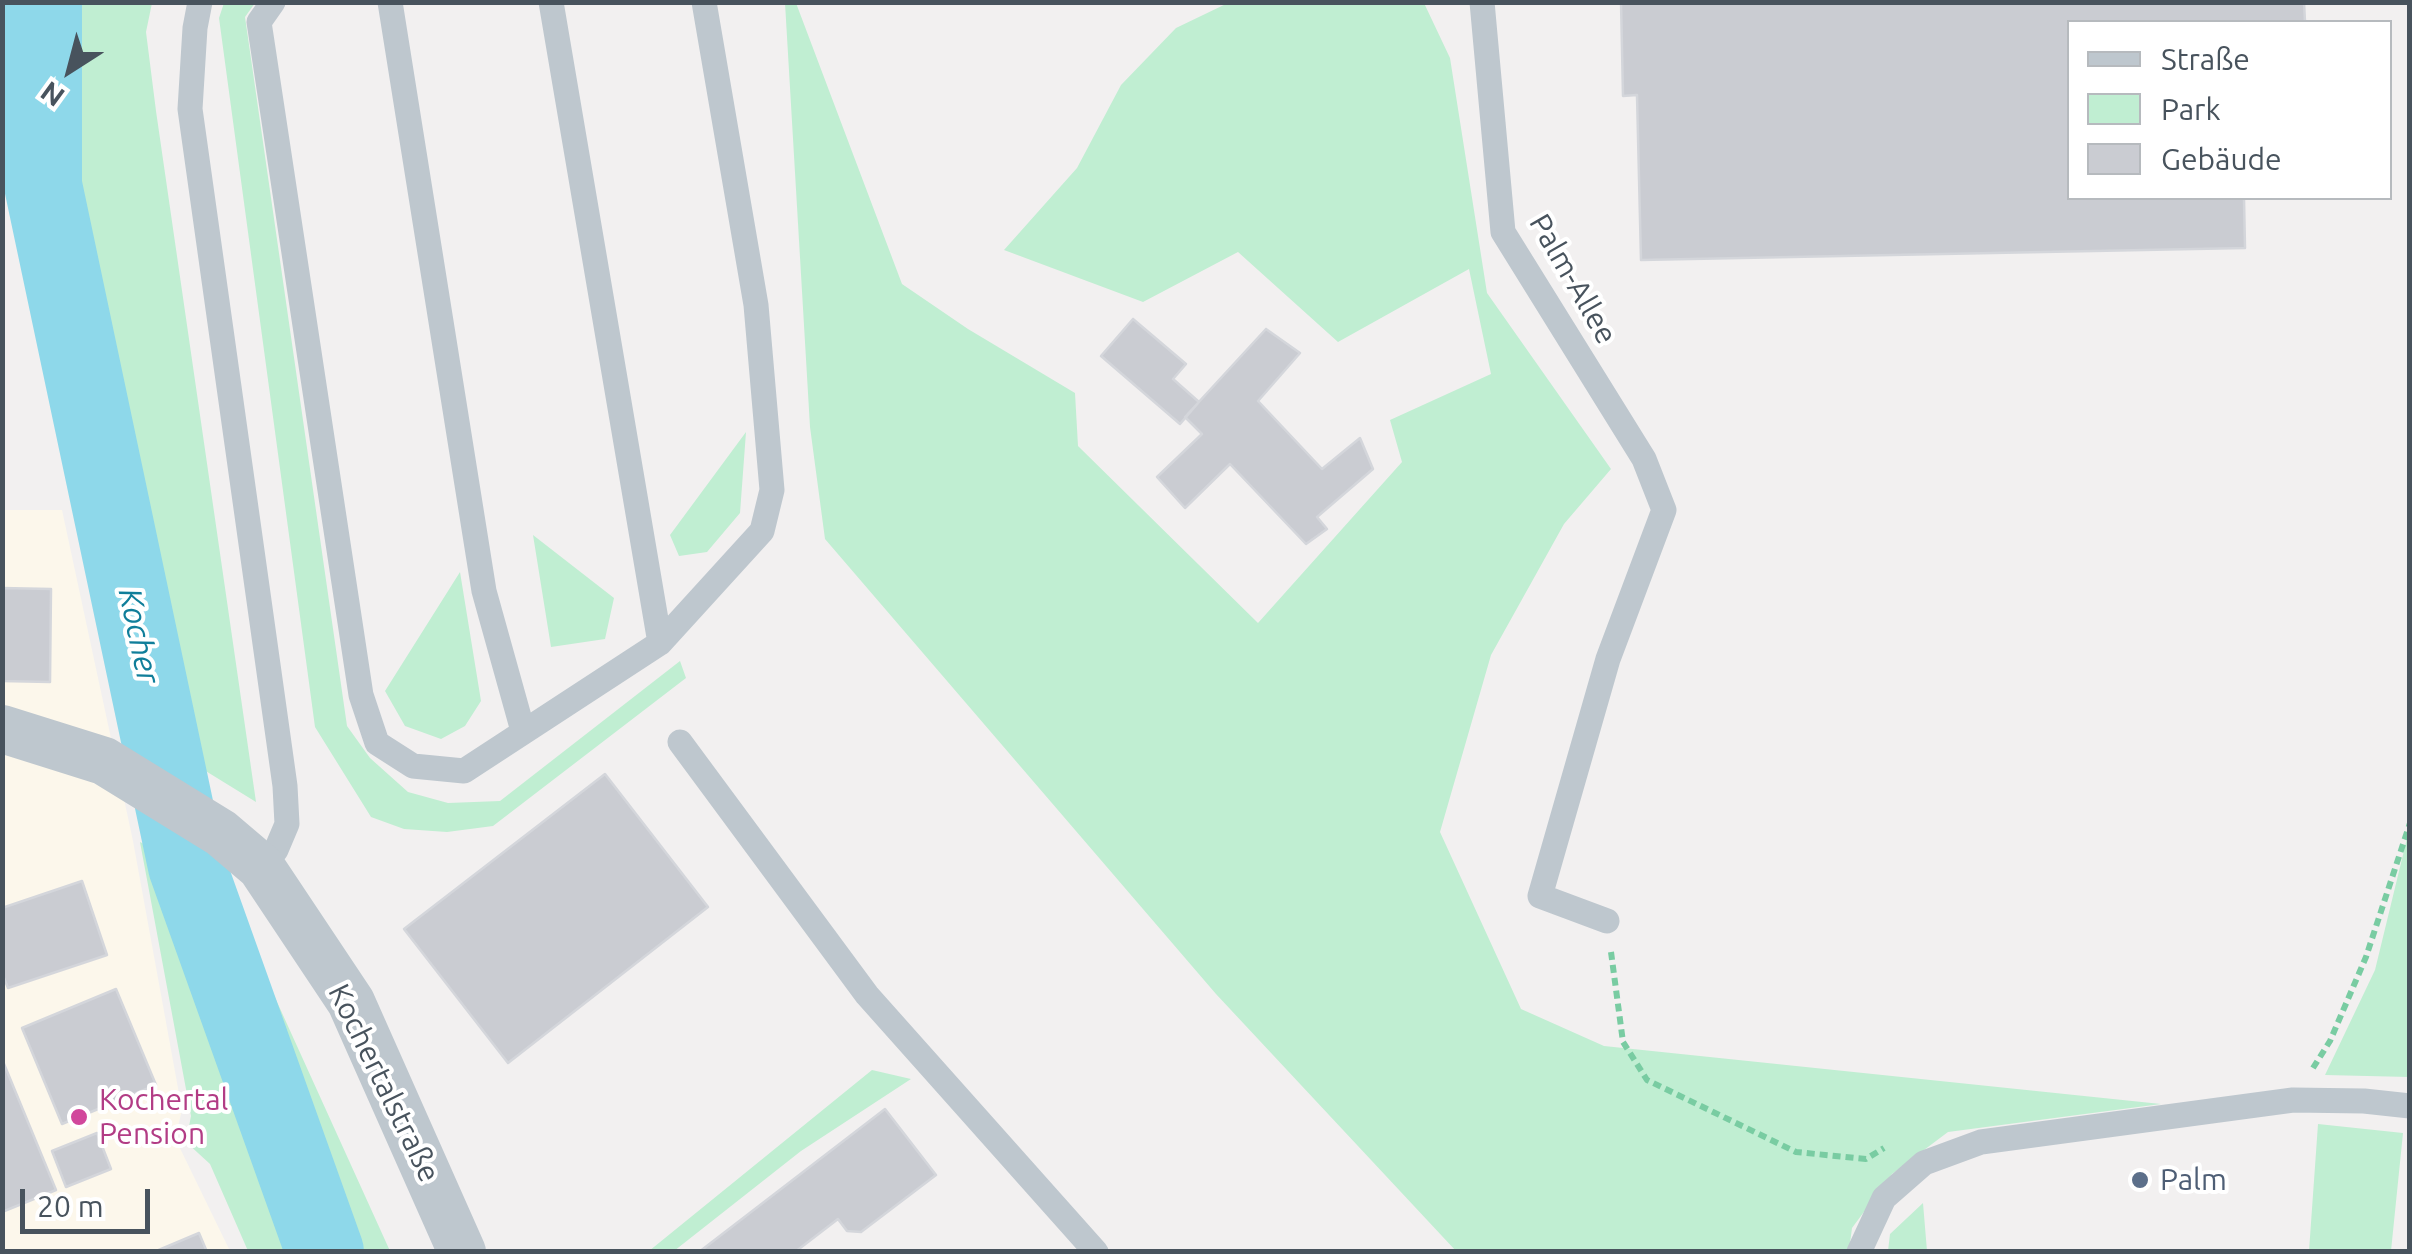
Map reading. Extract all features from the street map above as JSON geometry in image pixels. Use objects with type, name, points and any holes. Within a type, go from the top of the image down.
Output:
[{"type":"street","name":"Kochertalstraße","points":[[2,730],[104,760],[221,832],[261,867],[350,1002],[462,1252]]},
{"type":"lane","points":[[200,2],[190,109],[285,786],[286,824],[276,850],[261,867]]},
{"type":"lane","points":[[273,2],[258,22],[362,695],[377,743],[413,766],[464,771],[660,642],[762,532],[772,490],[756,304],[704,2]]},
{"type":"lane","points":[[390,2],[484,591],[523,731]]},
{"type":"lane","points":[[551,2],[660,642]]},
{"type":"lane","name":"Palm-Allee","points":[[1482,2],[1503,232],[1644,459],[1664,510],[1608,659],[1540,896],[1607,920]]},
{"type":"lane","points":[[680,742],[866,996],[1096,1252]]},
{"type":"lane","points":[[1858,1252],[1884,1198],[1924,1162],[1980,1142],[2293,1100],[2410,1106]]},
{"type":"path","points":[[2293,1100],[2330,1042],[2410,823]]},
{"type":"path","points":[[1607,920],[1623,1042],[1647,1080],[1796,1152],[1866,1158],[1901,1138]]},
{"type":"shaded area","points":[[3,510],[62,510],[133,841],[182,1110],[175,1138],[230,1251],[3,1252]]},
{"type":"green space","points":[[17,3],[152,3],[146,32],[156,111],[256,802],[131,725],[12,160]]},
{"type":"green space","points":[[224,3],[255,3],[245,17],[347,726],[370,758],[408,792],[448,803],[500,801],[680,661],[686,678],[493,826],[447,832],[404,829],[371,817],[315,727],[219,18]]},
{"type":"green space","points":[[785,3],[796,3],[902,284],[1075,393],[1078,446],[1258,623],[1402,462],[1390,420],[1491,374],[1469,269],[1338,342],[1238,252],[1143,302],[1004,250],[1077,168],[1121,85],[1176,28],[1228,3],[1424,3],[1450,58],[1487,293],[1611,469],[1564,524],[1491,655],[1440,832],[1521,1009],[1604,1046],[2161,1104],[1948,1132],[1892,1174],[1852,1228],[1849,1251],[1456,1251],[1216,994],[825,539],[810,427]]},
{"type":"green space","points":[[746,432],[740,513],[707,552],[679,556],[670,535]]},
{"type":"green space","points":[[533,535],[614,598],[605,639],[551,647]]},
{"type":"green space","points":[[460,572],[481,701],[465,726],[441,739],[405,726],[385,691]]},
{"type":"green space","points":[[2409,830],[2409,1077],[2325,1075],[2375,970]]},
{"type":"green space","points":[[140,842],[170,857],[248,938],[390,1251],[248,1251],[210,1164],[186,1142],[191,1116]]},
{"type":"green space","points":[[872,1070],[911,1079],[801,1151],[674,1251],[649,1251]]},
{"type":"green space","points":[[2318,1124],[2403,1133],[2391,1251],[2309,1251]]},
{"type":"green space","points":[[1923,1203],[1927,1251],[1888,1251],[1890,1234]]},
{"type":"building","points":[[1621,2],[2304,2],[2305,20],[2067,20],[2067,200],[2244,200],[2245,248],[1641,260],[1637,95],[1623,96]]},
{"type":"building","points":[[1133,319],[1186,364],[1173,379],[1199,402],[1180,424],[1101,356]]},
{"type":"building","points":[[1266,329],[1300,353],[1258,401],[1322,469],[1360,438],[1373,469],[1317,517],[1327,529],[1306,544],[1230,464],[1185,508],[1157,477],[1202,434],[1185,417]]},
{"type":"building","points":[[2,588],[51,589],[50,682],[2,681]]},
{"type":"building","points":[[605,774],[708,907],[508,1063],[404,929]]},
{"type":"building","points":[[82,881],[107,955],[8,988],[2,973],[2,908]]},
{"type":"building","points":[[116,989],[156,1085],[62,1124],[22,1028]]},
{"type":"building","points":[[2,1059],[56,1190],[2,1212]]},
{"type":"building","points":[[885,1109],[936,1175],[861,1232],[847,1231],[838,1219],[795,1252],[699,1252]]},
{"type":"building","points":[[97,1133],[111,1169],[66,1187],[52,1151]]},
{"type":"building","points":[[199,1233],[207,1252],[154,1252]]},
{"type":"waterway","name":"Kocher","points":[[43,2],[43,185],[187,866],[325,1252]]},
{"type":"place","name":"Kochertal Pension","points":[[79,1117]]},
{"type":"place","name":"Palm","points":[[2140,1180]]}]
